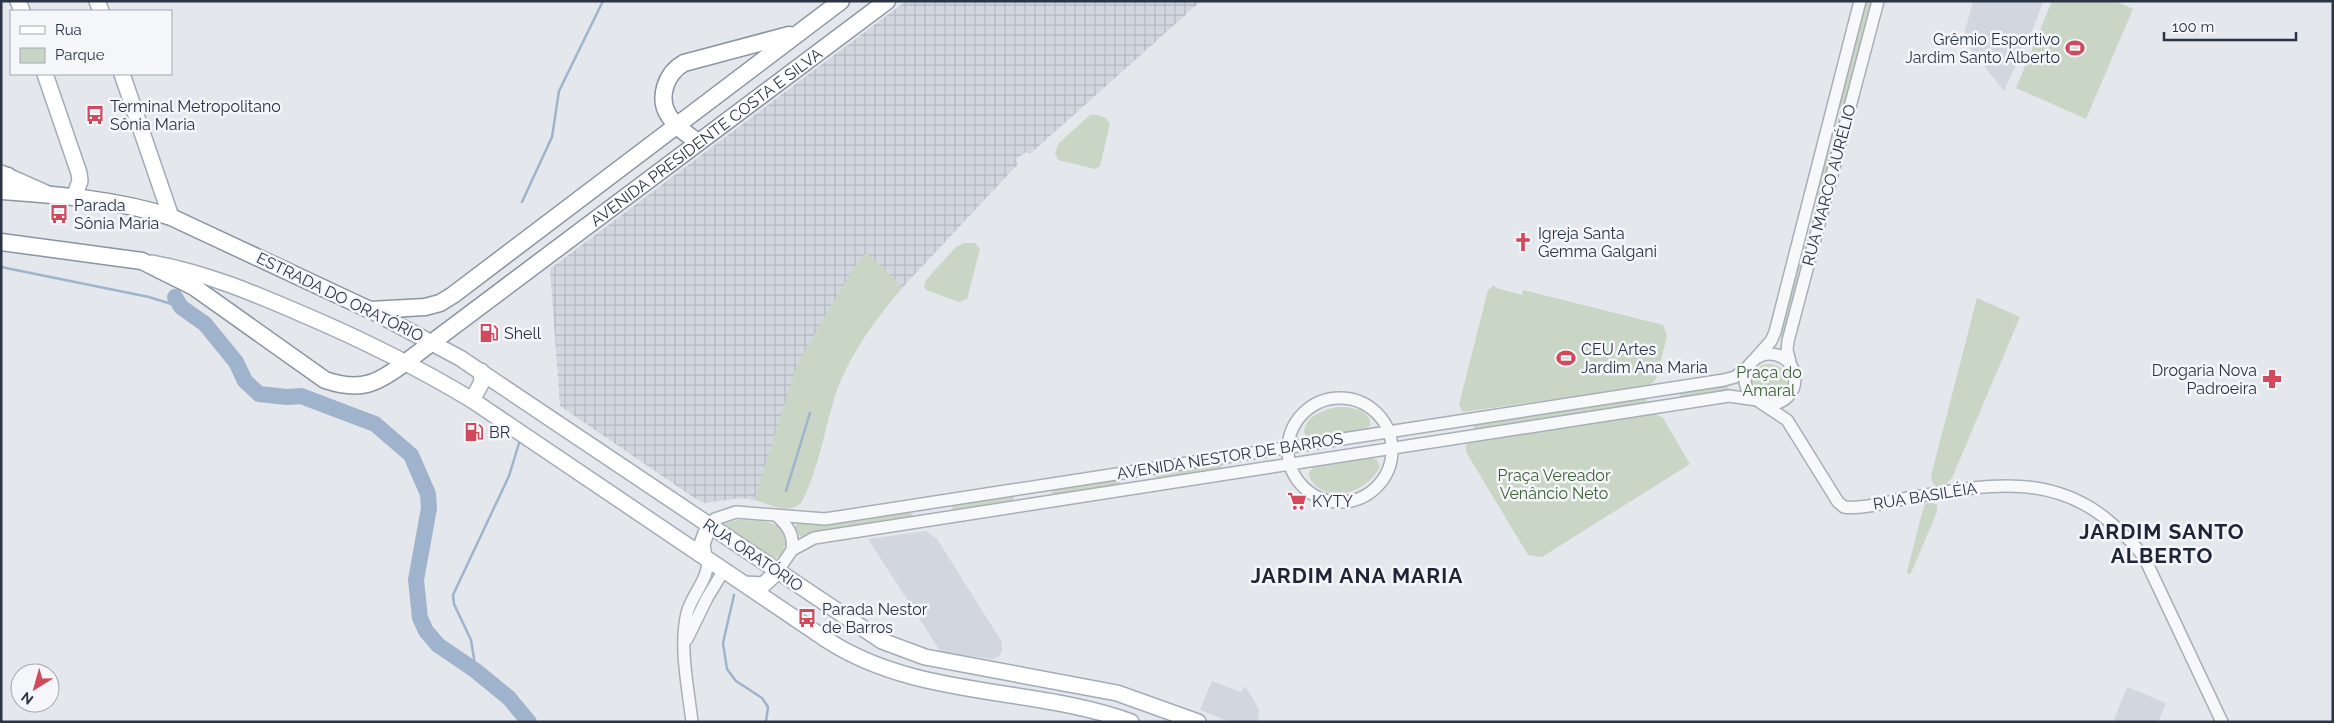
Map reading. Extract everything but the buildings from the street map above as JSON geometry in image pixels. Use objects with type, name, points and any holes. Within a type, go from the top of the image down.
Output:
[{"type":"highway","name":"AVENIDA PRESIDENTE COSTA E SILVA","points":[[370,310],[417,308],[440,303],[841,1]]},
{"type":"highway","name":"AVENIDA PRESIDENTE COSTA E SILVA","points":[[1,242],[142,261],[194,287],[325,380],[348,386],[373,384],[406,362],[886,1]]},
{"type":"highway","points":[[698,142],[677,125],[667,112],[664,91],[669,77],[678,66],[800,32]]},
{"type":"highway","name":"ESTRADA DO ORATÓRIO","points":[[3,179],[50,194],[143,209],[171,217],[370,310]]},
{"type":"main road","points":[[45,75],[79,173],[80,181],[74,197]]},
{"type":"main road","points":[[122,75],[171,217]]},
{"type":"main road","name":"ESTRADA DO ORATÓRIO","points":[[142,261],[205,274],[236,285],[352,336],[406,362],[472,400],[522,433]]},
{"type":"main road","name":"ESTRADA DO ORATÓRIO","points":[[370,310],[432,342],[528,402]]},
{"type":"main road","points":[[472,400],[482,382],[481,371]]},
{"type":"main road","name":"RUA ORATÓRIO","points":[[528,402],[870,635],[910,653],[1117,693],[1198,722]]},
{"type":"main road","name":"RUA ORATÓRIO","points":[[522,433],[841,649],[883,669],[932,682],[1089,710],[1131,722]]},
{"type":"main road","points":[[706,558],[703,538],[709,525]]},
{"type":"main road","points":[[745,584],[763,585],[777,572]]},
{"type":"street","name":"RUA MARCO AURÉLIO","points":[[1752,363],[1771,341],[1775,332],[1860,1]]},
{"type":"street","name":"RUA MARCO AURÉLIO","points":[[1792,370],[1787,350],[1788,341],[1878,1]]},
{"type":"street","points":[[1796,252],[1810,256]]},
{"type":"street","points":[[1787,420],[1792,390],[1794,378],[1792,370],[1786,361],[1776,356],[1764,356],[1752,363],[1746,374],[1746,384],[1749,393],[1759,401],[1777,403],[1786,398],[1792,390]]},
{"type":"street","name":"AVENIDA NESTOR DE BARROS","points":[[709,525],[715,519],[736,512],[825,519],[1724,380],[1734,377],[1752,363]]},
{"type":"street","name":"AVENIDA NESTOR DE BARROS","points":[[777,572],[792,550],[814,538],[1729,396],[1759,401]]},
{"type":"street","points":[[1330,398],[1352,399],[1368,406],[1380,417],[1389,431],[1394,448],[1390,468],[1383,480],[1368,494],[1352,500],[1334,501],[1317,496],[1297,480],[1289,464],[1286,448],[1292,427],[1300,416],[1316,403],[1330,398]]},
{"type":"street","name":"RUA BASILÉIA","points":[[1759,401],[1787,420],[1838,502],[1844,507],[1959,488],[2024,486],[2054,491],[2101,514],[2136,545],[2145,559],[2222,722]]},
{"type":"street","points":[[776,515],[785,523],[792,535],[792,550]]},
{"type":"street","points":[[692,722],[685,643],[687,614],[707,570],[706,558]]},
{"type":"street","points":[[685,643],[699,612],[724,570]]},
{"type":"shaded area","points":[[906,1],[1201,1],[1030,154],[1026,152],[1016,159],[1018,164],[903,287],[866,253],[771,450],[754,500],[742,498],[705,503],[696,499],[560,406],[550,269]]},
{"type":"shaded area","points":[[1973,1],[2043,1],[2037,19],[2004,91],[1963,39]]},
{"type":"shaded area","points":[[926,531],[937,539],[1002,642],[1002,651],[998,657],[992,659],[941,652],[868,539]]},
{"type":"shaded area","points":[[1212,681],[1241,692],[1245,686],[1259,709],[1258,721],[1230,722],[1200,710]]},
{"type":"shaded area","points":[[2127,687],[2166,703],[2158,722],[2113,722]]},
{"type":"green space","points":[[1865,1],[1872,1],[1821,194],[1815,198],[1805,243],[1808,249],[1804,251],[1801,249],[1824,156],[1829,153],[1841,108],[1838,103]]},
{"type":"green space","points":[[2052,1],[2115,1],[2133,9],[2086,119],[2016,88]]},
{"type":"green space","points":[[1090,115],[1102,116],[1110,124],[1100,166],[1095,169],[1058,160],[1055,153],[1058,144]]},
{"type":"green space","points":[[964,243],[975,243],[980,249],[967,299],[959,302],[926,290],[924,286],[926,280],[956,247]]},
{"type":"green space","points":[[866,252],[903,287],[883,311],[856,350],[849,364],[836,393],[821,450],[801,503],[785,508],[754,500],[798,362],[854,267]]},
{"type":"green space","points":[[1801,263],[1803,266],[1784,337],[1781,337],[1779,335],[1798,264]]},
{"type":"green space","name":"CEU Artes Jardim Ana Maria","points":[[1494,285],[1496,288],[1522,295],[1523,290],[1663,325],[1667,336],[1656,379],[1649,386],[1644,387],[1463,412],[1459,405],[1488,290]]},
{"type":"green space","points":[[1977,298],[2020,317],[1952,478],[1944,486],[1936,486],[1932,482],[1931,476]]},
{"type":"green space","name":"Praça do Amaral","points":[[1769,364],[1776,365],[1782,369],[1786,375],[1786,389],[1782,395],[1776,399],[1769,400],[1762,399],[1756,395],[1752,389],[1751,382],[1752,375],[1756,369],[1762,365]]},
{"type":"green space","points":[[1726,385],[1729,388],[1728,391],[1682,398],[1679,396],[1680,393]]},
{"type":"green space","points":[[1645,398],[1647,400],[1646,403],[1476,430],[1473,427],[1475,424]]},
{"type":"green space","points":[[1337,407],[1361,411],[1368,416],[1370,425],[1365,431],[1307,438],[1304,432],[1305,426],[1311,418],[1321,412]]},
{"type":"green space","name":"Praça Vereador Venâncio Neto","points":[[1652,412],[1663,418],[1690,464],[1542,557],[1528,555],[1466,452],[1466,445],[1472,441]]},
{"type":"green space","points":[[1371,457],[1377,460],[1380,467],[1374,476],[1357,489],[1337,494],[1327,492],[1310,479],[1309,473],[1313,467]]},
{"type":"green space","points":[[1221,463],[1222,470],[1157,480],[1155,478],[1159,473]]},
{"type":"green space","points":[[1117,479],[1120,483],[1118,487],[1053,496],[1051,494],[1054,489]]},
{"type":"green space","points":[[1010,496],[1014,497],[1014,502],[957,513],[952,508],[953,505]]},
{"type":"green space","points":[[1928,501],[1937,505],[1937,512],[1911,573],[1908,574],[1907,571],[1924,506]]},
{"type":"green space","points":[[910,511],[914,517],[812,533],[802,537],[798,535],[794,528],[797,524],[826,523]]},
{"type":"green space","points":[[738,520],[767,522],[779,527],[787,539],[782,555],[772,560],[722,527],[726,523]]},
{"type":"waterway","points":[[522,202],[552,137],[559,91],[603,1]]},
{"type":"waterway","points":[[1,267],[149,297],[181,307]]},
{"type":"waterway","points":[[175,297],[181,307],[205,324],[236,362],[245,381],[259,394],[287,397],[301,396],[375,424],[411,455],[428,494],[429,508],[416,580],[420,618],[426,631],[438,645],[476,671],[509,698],[529,722]]},
{"type":"waterway","points":[[786,491],[810,413]]},
{"type":"waterway","points":[[476,671],[471,640],[454,604],[453,595],[509,476],[520,440]]},
{"type":"waterway","points":[[734,595],[723,643],[727,669],[736,681],[762,698],[768,707],[766,722]]},
{"type":"place","name":"Grêmio Esportivo Jardim Santo Alberto","points":[[2075,48]]},
{"type":"place","name":"Terminal Metropolitano Sônia Maria","points":[[95,115]]},
{"type":"place","name":"Parada Sônia Maria","points":[[59,214]]},
{"type":"place","name":"Igreja Santa Gemma Galgani","points":[[1523,242]]},
{"type":"place","name":"Shell","points":[[489,333]]},
{"type":"place","name":"CEU Artes Jardim Ana Maria","points":[[1566,358]]},
{"type":"place","name":"Drogaria Nova Padroeira","points":[[2272,379]]},
{"type":"place","name":"BR","points":[[474,432]]},
{"type":"place","name":"KYTY","points":[[1297,501]]},
{"type":"place","name":"Parada Nestor de Barros","points":[[807,618]]},
{"type":"district","name":"JARDIM SANTO ALBERTO","points":[[2162,543]]},
{"type":"district","name":"JARDIM ANA MARIA","points":[[1357,575]]}]
